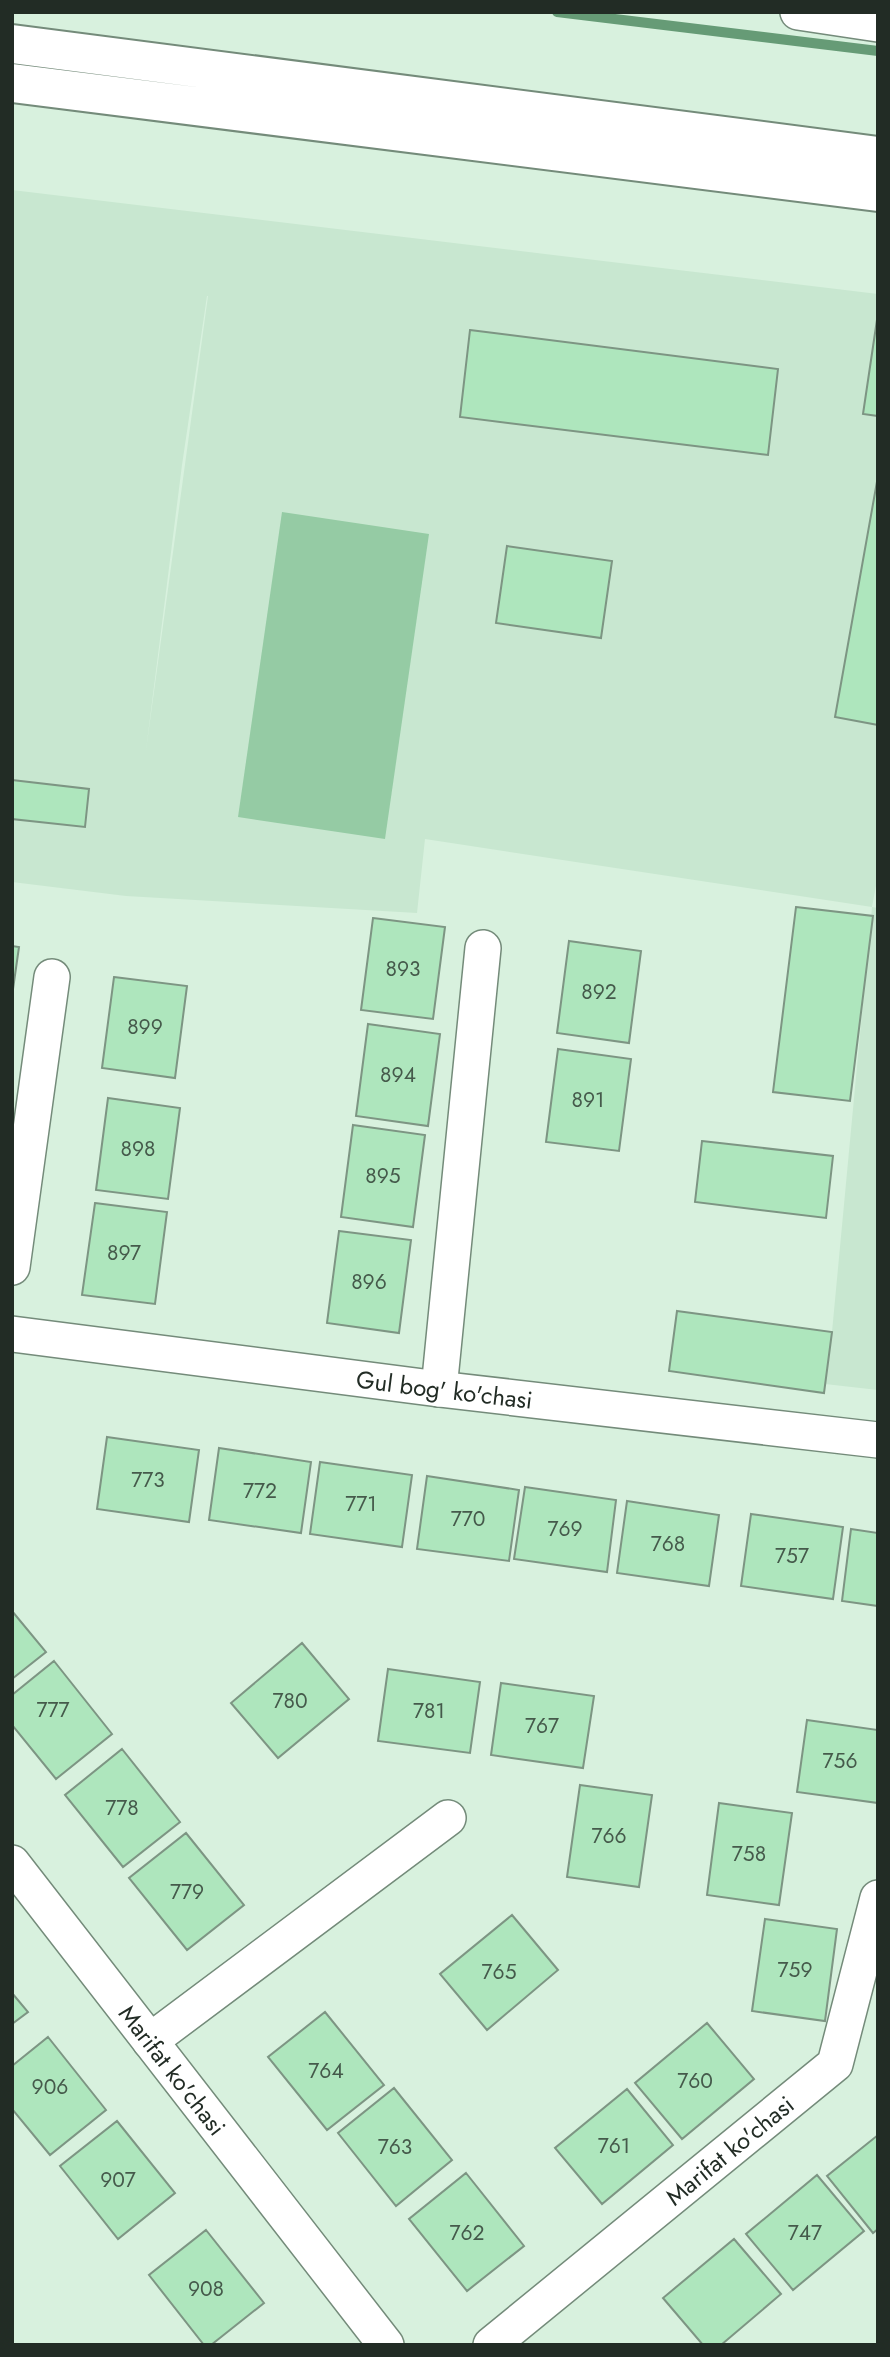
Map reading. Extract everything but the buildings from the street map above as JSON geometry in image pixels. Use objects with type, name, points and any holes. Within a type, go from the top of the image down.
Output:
[{"type":"main road","points":[[12,44],[878,156]]},
{"type":"main road","points":[[12,83],[878,192]]},
{"type":"street","points":[[799,12],[878,24]]},
{"type":"street","points":[[439,1389],[483,948]]},
{"type":"street","points":[[12,1267],[52,976]]},
{"type":"street","name":"Gul bog' ko'chasi","points":[[12,1334],[439,1389],[878,1440]]},
{"type":"street","points":[[150,2040],[447,1818]]},
{"type":"street","name":"Marifat ko'chasi","points":[[12,1863],[386,2345]]},
{"type":"street","name":"Marifat ko'chasi","points":[[491,2345],[835,2064],[878,1898]]},
{"type":"shaded area","points":[[12,190],[878,294],[878,875],[872,907],[425,839],[417,913],[126,896],[12,882]],"holes":[[[208,296],[146,750],[182,465]]]},
{"type":"shaded area","points":[[872,907],[878,908],[878,1390],[825,1384]]},
{"type":"green space","points":[[282,512],[429,534],[385,839],[238,817]]},
{"type":"waterway","points":[[557,12],[878,51]]}]
